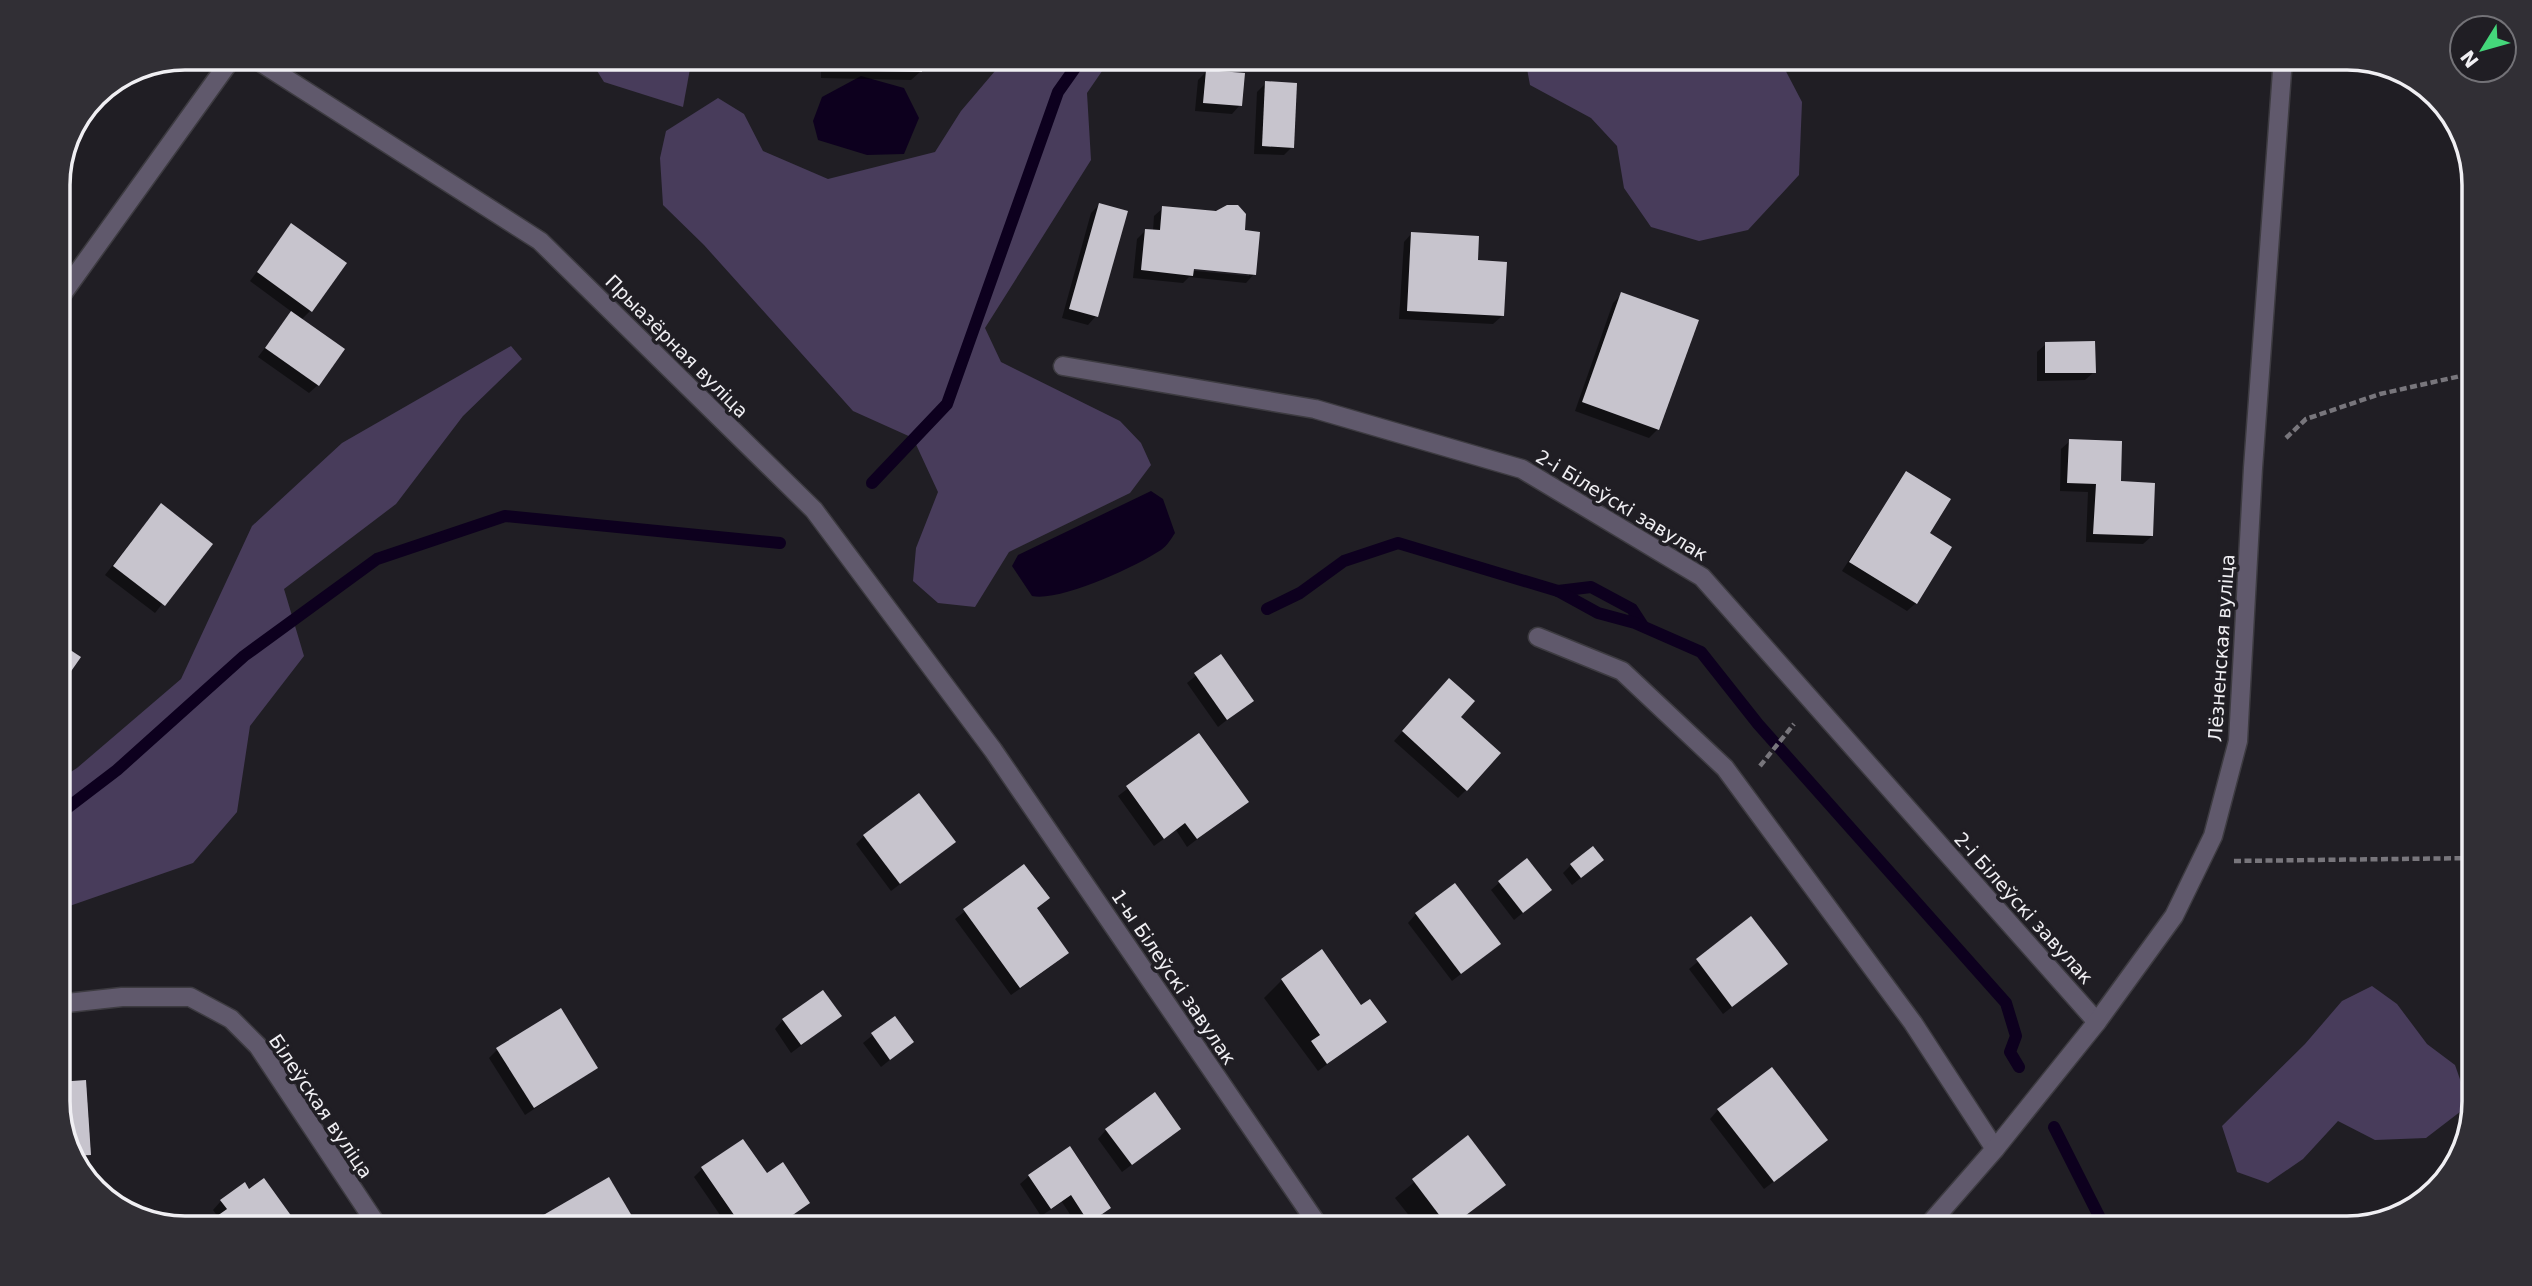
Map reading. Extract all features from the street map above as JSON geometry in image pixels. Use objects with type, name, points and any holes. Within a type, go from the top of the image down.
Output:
[{"type":"street","points":[[70,283],[223,70]]},
{"type":"street","name":"Прыазёрная вуліца","points":[[273,70],[540,242],[814,510],[993,750]]},
{"type":"street","name":"Лёзненская вуліца","points":[[1936,1216],[1995,1149],[2097,1022],[2174,916],[2213,836],[2238,741],[2253,468],[2282,70]]},
{"type":"street","name":"2-і Білеўскі завулак","points":[[1063,366],[1315,409],[1522,469],[1702,577],[2097,1022]]},
{"type":"street","points":[[1538,637],[1622,671],[1725,768],[1913,1023],[1995,1149]]},
{"type":"street","name":"1-ы Білеўскі завулак","points":[[993,750],[1312,1216]]},
{"type":"street","name":"Білеўская вуліца","points":[[70,1003],[122,997],[190,997],[231,1019],[258,1046],[371,1216]]},
{"type":"path","points":[[2253,468],[2306,419],[2380,394],[2462,376]]},
{"type":"path","points":[[1766,759],[1787,733]]},
{"type":"path","points":[[2202,860],[2339,862],[2462,858]]},
{"type":"shaded area","points":[[596,70],[690,70],[683,107],[604,82]]},
{"type":"shaded area","points":[[996,70],[1103,70],[1087,93],[1091,160],[985,328],[1001,362],[1120,421],[1141,443],[1151,465],[1130,493],[1009,552],[975,607],[938,603],[913,581],[916,548],[938,492],[913,438],[853,411],[704,245],[663,205],[660,158],[666,131],[718,98],[744,114],[763,151],[828,179],[935,152],[961,111]]},
{"type":"shaded area","points":[[1527,70],[1785,70],[1802,102],[1799,175],[1748,230],[1699,241],[1651,227],[1624,188],[1617,146],[1591,118],[1530,85]]},
{"type":"shaded area","points":[[861,76],[904,88],[919,118],[904,154],[867,155],[818,140],[813,121],[822,97]]},
{"type":"shaded area","points":[[511,346],[522,359],[463,416],[396,504],[284,589],[304,656],[250,726],[237,812],[193,863],[70,906],[70,772],[181,679],[252,526],[342,443]]},
{"type":"shaded area","points":[[1151,491],[1163,499],[1175,533],[1163,548],[1116,574],[1078,589],[1060,594],[1032,596],[1012,566],[1018,555]]},
{"type":"shaded area","points":[[2372,986],[2397,1004],[2427,1044],[2455,1065],[2462,1085],[2461,1111],[2426,1138],[2375,1140],[2338,1121],[2303,1159],[2268,1183],[2237,1172],[2222,1126],[2305,1044],[2342,1001]]},
{"type":"building","points":[[829,70],[922,70],[922,72]]},
{"type":"building","points":[[1206,70],[1245,73],[1242,106],[1203,103]]},
{"type":"building","points":[[1265,81],[1297,83],[1294,148],[1262,146]]},
{"type":"building","points":[[1099,203],[1128,211],[1098,317],[1069,309]]},
{"type":"building","points":[[1227,205],[1238,205],[1246,214],[1245,230],[1260,232],[1256,275],[1194,269],[1193,276],[1141,270],[1145,229],[1160,230],[1162,206],[1216,211]]},
{"type":"building","points":[[291,223],[347,263],[312,312],[257,272]]},
{"type":"building","points":[[1411,232],[1479,236],[1478,260],[1507,262],[1504,316],[1407,311]]},
{"type":"building","points":[[1621,292],[1699,320],[1659,430],[1582,402]]},
{"type":"building","points":[[291,311],[345,349],[319,386],[265,348]]},
{"type":"building","points":[[2095,341],[2096,373],[2045,373],[2045,342]]},
{"type":"building","points":[[2069,439],[2122,441],[2121,481],[2155,483],[2153,536],[2093,534],[2096,484],[2067,483]]},
{"type":"building","points":[[1906,471],[1951,499],[1930,533],[1952,547],[1917,604],[1849,562]]},
{"type":"building","points":[[161,503],[213,544],[165,606],[113,566]]},
{"type":"building","points":[[70,650],[81,657],[70,673]]},
{"type":"building","points":[[1221,654],[1254,701],[1227,720],[1194,673]]},
{"type":"building","points":[[1449,678],[1475,701],[1461,717],[1501,753],[1467,791],[1402,731]]},
{"type":"building","points":[[1199,733],[1249,802],[1197,839],[1185,823],[1164,839],[1126,786]]},
{"type":"building","points":[[919,793],[956,842],[900,884],[863,835]]},
{"type":"building","points":[[1593,846],[1604,860],[1581,878],[1570,864]]},
{"type":"building","points":[[1527,858],[1552,890],[1523,913],[1498,881]]},
{"type":"building","points":[[1024,864],[1050,898],[1037,908],[1069,953],[1020,988],[963,909]]},
{"type":"building","points":[[1455,883],[1501,944],[1461,974],[1415,913]]},
{"type":"building","points":[[1751,916],[1788,964],[1732,1007],[1696,959]]},
{"type":"building","points":[[1322,949],[1361,1005],[1370,999],[1387,1022],[1327,1064],[1311,1041],[1320,1035],[1281,979]]},
{"type":"building","points":[[823,990],[842,1016],[801,1045],[782,1019]]},
{"type":"building","points":[[561,1008],[598,1068],[534,1108],[496,1048]]},
{"type":"building","points":[[895,1016],[914,1042],[890,1060],[871,1033]]},
{"type":"building","points":[[1772,1067],[1828,1140],[1774,1182],[1717,1109]]},
{"type":"building","points":[[86,1080],[91,1155],[84,1155],[72,1124],[70,1081]]},
{"type":"building","points":[[1155,1092],[1181,1129],[1132,1165],[1105,1129]]},
{"type":"building","points":[[1468,1135],[1506,1185],[1465,1216],[1440,1216],[1412,1179]]},
{"type":"building","points":[[743,1139],[767,1173],[783,1162],[810,1203],[791,1216],[735,1216],[701,1167]]},
{"type":"building","points":[[1070,1146],[1111,1208],[1099,1216],[1084,1216],[1071,1195],[1051,1209],[1028,1175]]},
{"type":"building","points":[[609,1177],[632,1216],[542,1216]]},
{"type":"building","points":[[264,1178],[291,1216],[217,1216],[227,1209],[220,1200],[245,1182],[249,1189]]},
{"type":"waterway","points":[[872,483],[947,404],[1058,92],[1074,70]]},
{"type":"waterway","points":[[70,806],[117,770],[244,656],[377,559],[505,516],[780,543]]},
{"type":"waterway","points":[[1267,609],[1300,593],[1344,561],[1398,543],[1558,591],[1598,613],[1635,623],[1701,652],[1758,724],[2006,1003],[2016,1036],[2010,1052],[2019,1067]]},
{"type":"waterway","points":[[1558,591],[1591,587],[1632,609],[1643,626]]},
{"type":"waterway","points":[[2054,1127],[2099,1216]]}]
